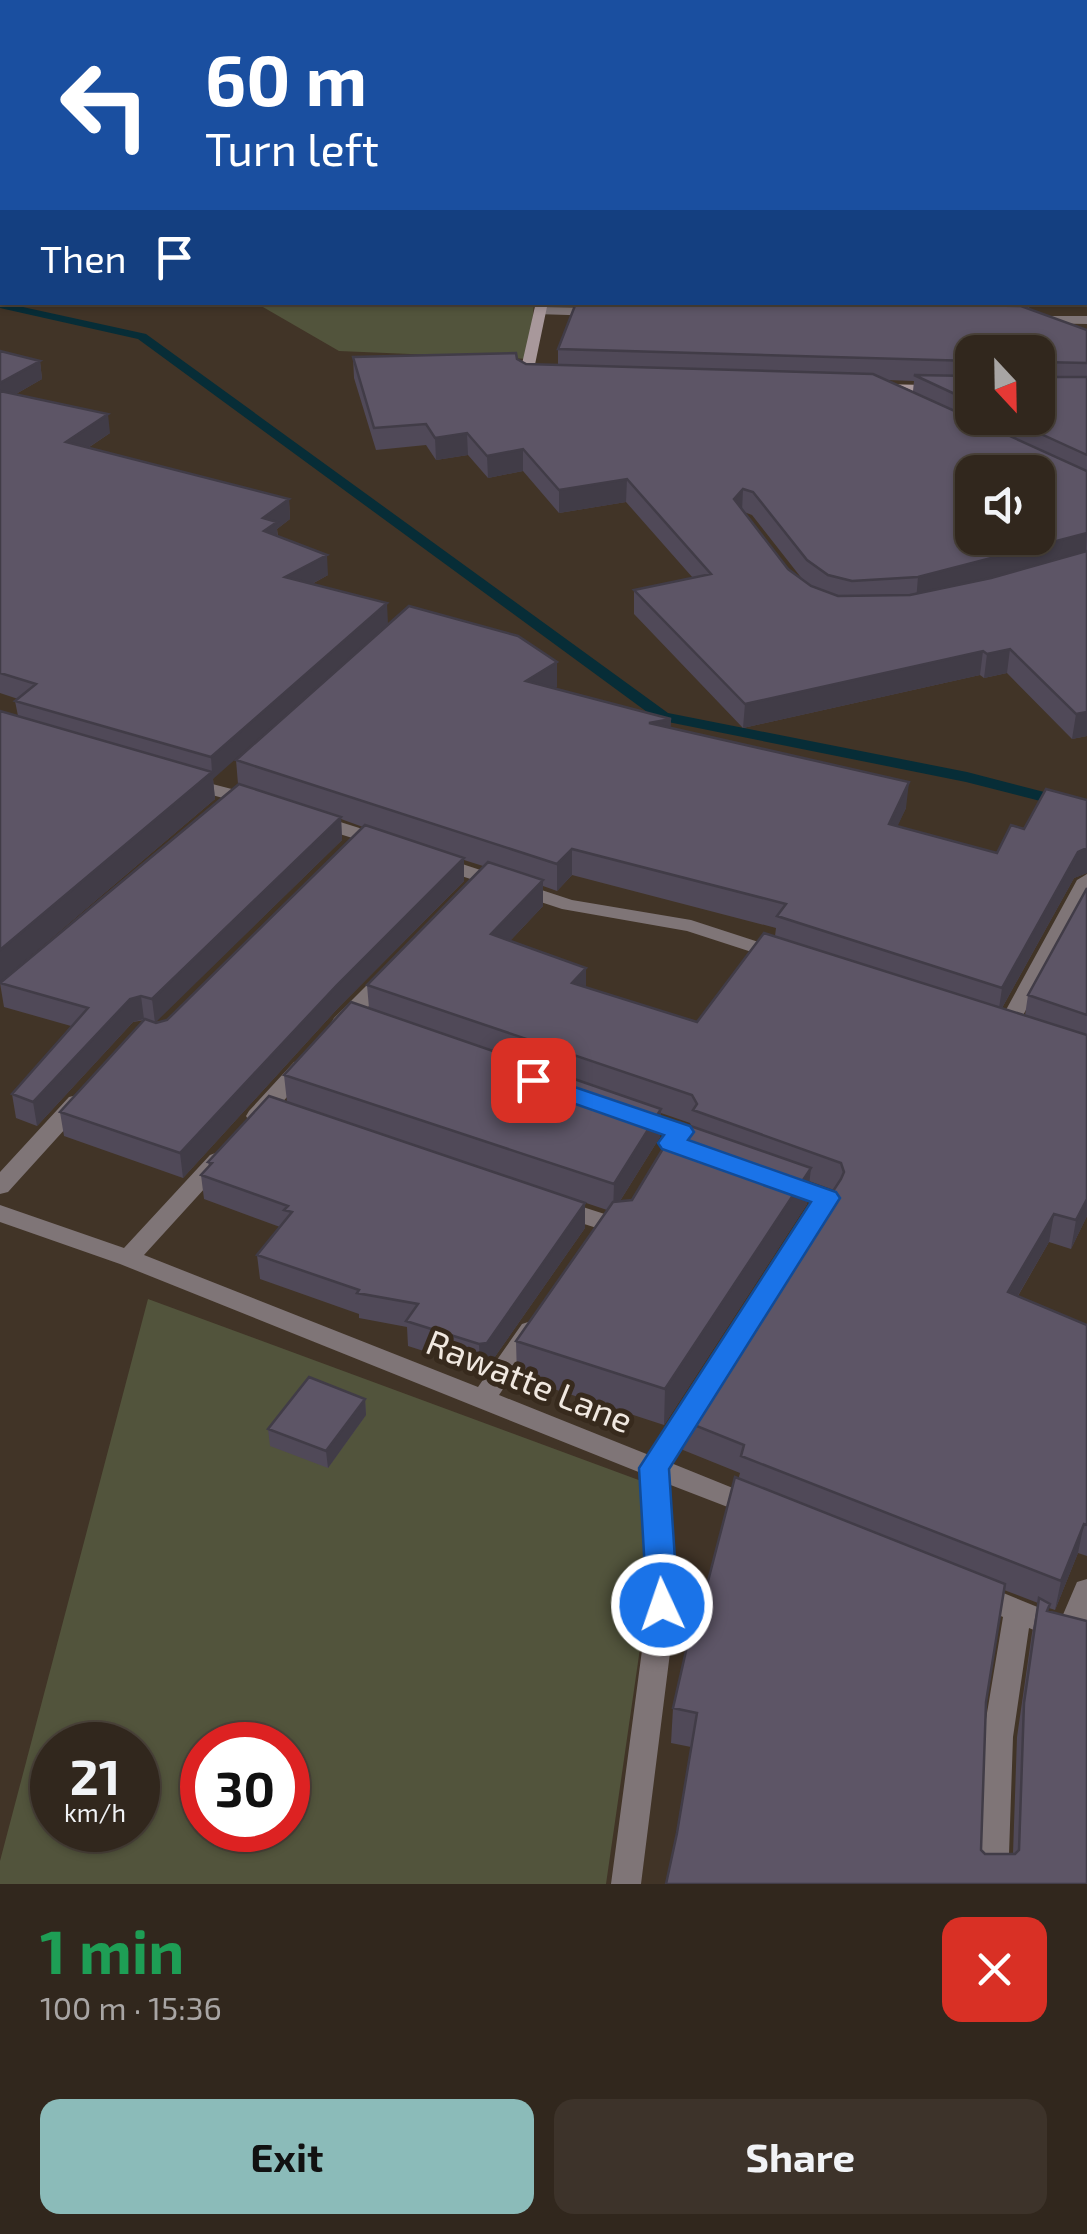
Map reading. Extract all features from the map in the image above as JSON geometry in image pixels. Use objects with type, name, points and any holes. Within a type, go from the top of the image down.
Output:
[{"type":"street","points":[[546,378],[526,378],[541,307],[618,312]]},
{"type":"street","points":[[1009,319],[1087,320]]},
{"type":"street","points":[[856,387],[955,390]]},
{"type":"street","points":[[875,388],[907,403]]},
{"type":"street","points":[[163,775],[228,788],[356,842],[406,850],[476,884],[691,926],[802,963]]},
{"type":"street","points":[[211,817],[228,788]]},
{"type":"street","points":[[1004,1030],[1087,880]]},
{"type":"street","points":[[128,1258],[234,1141],[275,1110],[319,1048],[357,1019],[402,960]]},
{"type":"street","points":[[0,1186],[91,1087]]},
{"type":"street","points":[[626,1113],[681,1132],[673,1151]]},
{"type":"street","points":[[626,1884],[662,1605],[654,1468],[827,1198],[758,1174]]},
{"type":"street","points":[[530,1197],[601,1231],[620,1228],[630,1211]]},
{"type":"street","name":"Rawatte Lane","points":[[0,1212],[128,1258],[782,1518]]},
{"type":"street","points":[[484,1398],[550,1303]]},
{"type":"street","points":[[963,1588],[1077,1638],[1087,1590]]},
{"type":"street","points":[[993,1884],[998,1736],[1018,1610]]},
{"type":"green space","points":[[259,305],[534,305],[529,359],[339,351]]},
{"type":"green space","points":[[148,1299],[663,1489],[606,1884],[0,1884],[0,1861],[30,1747],[30,1852],[160,1852],[160,1722],[37,1722]]},
{"type":"building","points":[[575,305],[1021,306],[1087,330],[1087,363],[1055,362],[1055,335],[955,335],[955,361],[558,349]]},
{"type":"building","points":[[0,351],[40,361],[0,383]]},
{"type":"building","points":[[516,353],[517,359],[526,364],[873,374],[955,411],[955,435],[1008,435],[1052,455],[955,455],[955,555],[1002,555],[918,577],[852,581],[828,575],[807,560],[753,492],[743,489],[734,499],[788,569],[811,586],[838,596],[910,595],[991,578],[1087,551],[1087,712],[1076,714],[1010,649],[987,654],[983,651],[745,704],[634,590],[711,574],[627,479],[559,490],[523,449],[487,456],[467,433],[435,438],[426,424],[374,428],[353,357]]},
{"type":"building","points":[[914,375],[955,376],[955,394]]},
{"type":"building","points":[[1055,377],[1087,377],[1087,455],[1043,435],[1055,435]]},
{"type":"building","points":[[0,391],[108,414],[66,442],[289,499],[263,518],[277,522],[264,531],[327,555],[285,577],[387,603],[211,757],[15,701],[36,684],[0,673]]},
{"type":"building","points":[[1055,456],[1087,471],[1087,533],[1055,541]]},
{"type":"building","points":[[409,606],[518,636],[557,662],[526,681],[671,719],[649,723],[909,782],[889,824],[997,853],[1011,825],[1024,829],[1046,789],[1087,800],[1087,848],[1078,852],[1002,988],[777,916],[786,904],[572,849],[557,864],[236,760]]},
{"type":"building","points":[[0,711],[212,772],[0,950]]},
{"type":"building","points":[[239,784],[341,817],[152,999],[130,999],[33,1102],[12,1094],[88,1008],[0,983]]},
{"type":"building","points":[[365,825],[464,858],[337,985],[180,1153],[60,1112],[145,1019],[156,1023],[167,1020]]},
{"type":"building","points":[[488,862],[543,880],[491,934],[586,968],[572,983],[697,1022],[764,933],[1087,1035],[1087,1199],[1076,1220],[1054,1214],[1008,1292],[1087,1325],[1087,1525],[1084,1524],[1061,1581],[741,1456],[744,1445],[684,1421],[841,1179],[841,1163],[693,1110],[697,1104],[692,1095],[367,985]]},
{"type":"building","points":[[1087,888],[1087,1015],[1028,995]]},
{"type":"building","points":[[351,1002],[661,1109],[614,1184],[284,1075]]},
{"type":"building","points":[[269,1096],[585,1203],[487,1343],[479,1344],[406,1321],[418,1304],[357,1293],[359,1290],[257,1255],[292,1212],[284,1210],[288,1206],[201,1175],[212,1163],[208,1162]]},
{"type":"building","points":[[679,1122],[811,1168],[665,1389],[516,1341],[613,1202],[632,1200]]},
{"type":"building","points":[[309,1377],[365,1399],[326,1451],[268,1429]]},
{"type":"building","points":[[735,1477],[1005,1584],[986,1702],[981,1850],[985,1854],[1015,1854],[1019,1850],[1024,1703],[1039,1598],[1050,1604],[1047,1611],[1087,1621],[1087,1884],[666,1884],[697,1713],[673,1708],[696,1607],[701,1608]]},
{"type":"waterway","points":[[0,305],[142,336],[663,717],[967,777],[1087,808]]},
{"type":"route","points":[[533,1080],[681,1132],[671,1143],[827,1198],[654,1468],[662,1605]]}]
